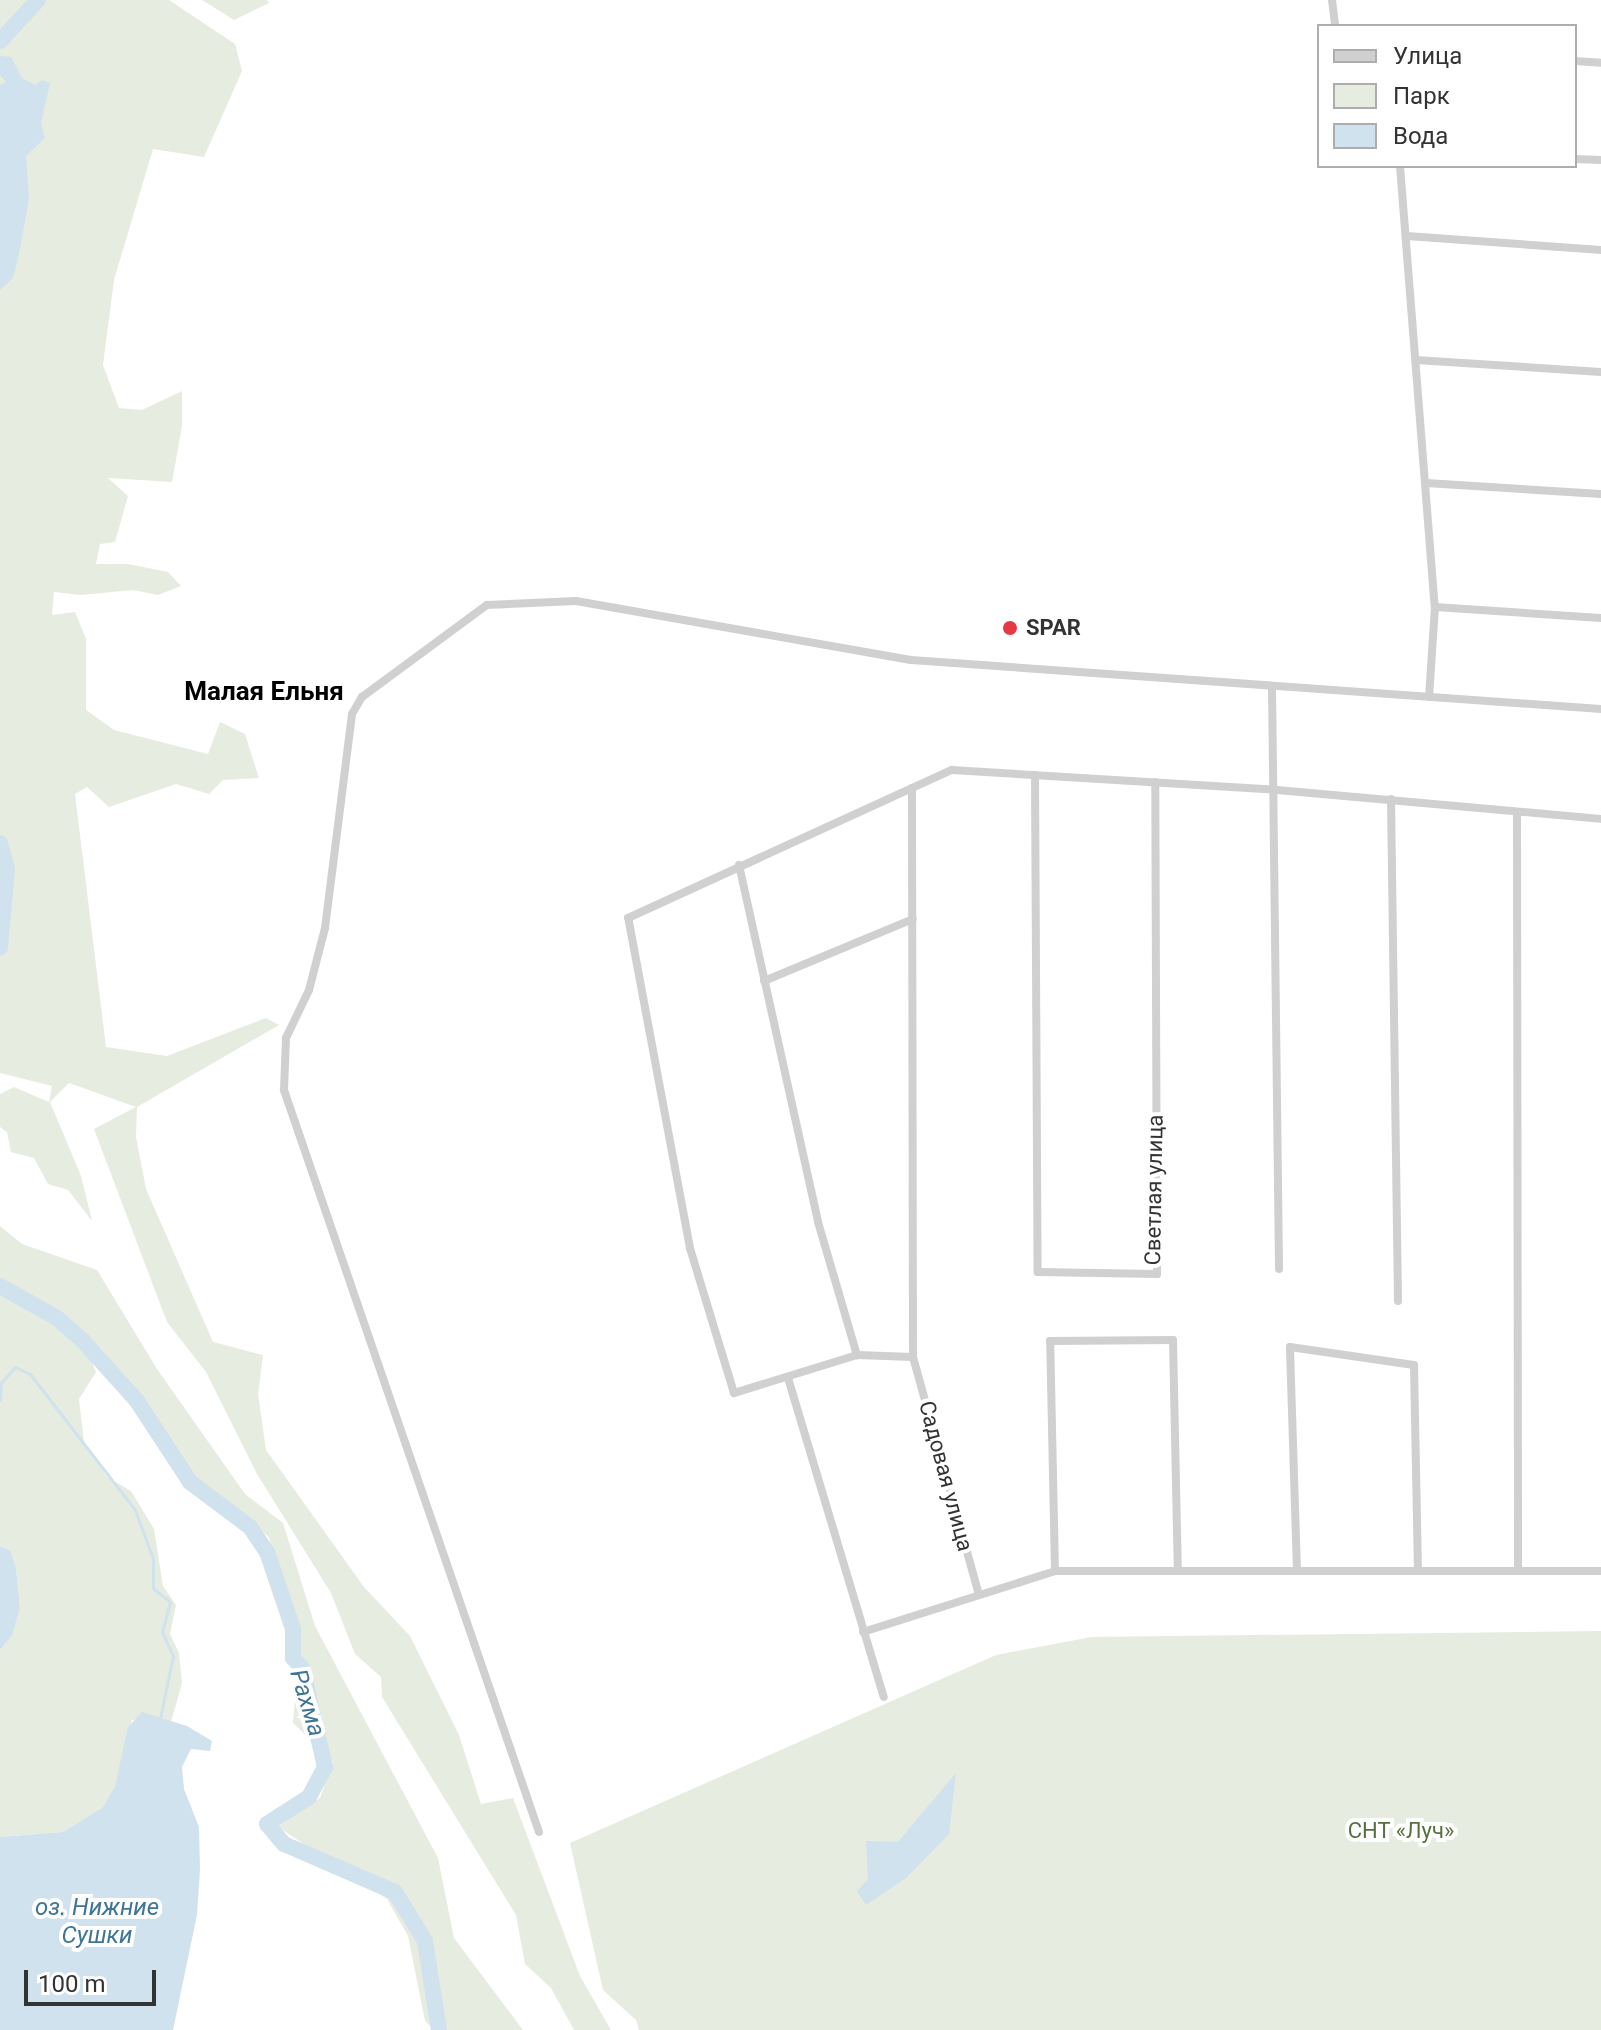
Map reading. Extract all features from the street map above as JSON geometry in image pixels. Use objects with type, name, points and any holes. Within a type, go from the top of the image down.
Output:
[{"type":"street","points":[[1332,0],[1335,24]]},
{"type":"street","points":[[1577,61],[1601,63]]},
{"type":"street","points":[[1577,159],[1601,160]]},
{"type":"street","points":[[1400,168],[1435,607],[1429,697]]},
{"type":"street","points":[[1407,236],[1601,250]]},
{"type":"street","points":[[1416,360],[1601,372]]},
{"type":"street","points":[[1426,483],[1601,494]]},
{"type":"street","points":[[539,1832],[284,1090],[286,1038],[309,990],[325,928],[352,714],[362,697],[487,605],[576,601],[894,658],[1601,709]]},
{"type":"street","points":[[1435,607],[1601,618]]},
{"type":"street","points":[[1272,686],[1277,790],[1279,1269]]},
{"type":"street","points":[[912,788],[913,1357],[857,1355],[734,1393],[690,1248],[628,918],[739,865],[952,770],[1277,790],[1601,819]]},
{"type":"street","name":"Светлая улица","points":[[1035,775],[1038,1272],[1157,1274],[1155,782]]},
{"type":"street","points":[[1391,799],[1398,1301]]},
{"type":"street","points":[[1517,813],[1518,1571]]},
{"type":"street","points":[[739,865],[818,1222],[857,1355]]},
{"type":"street","points":[[764,981],[913,919]]},
{"type":"street","points":[[1055,1571],[1050,1341],[1173,1340],[1178,1571]]},
{"type":"street","points":[[1297,1571],[1290,1347],[1414,1365],[1418,1571]]},
{"type":"street","name":"Садовая улица","points":[[913,1357],[979,1595]]},
{"type":"street","points":[[788,1378],[884,1697]]},
{"type":"street","points":[[863,1632],[1055,1571],[1601,1571]]},
{"type":"green space","points":[[0,0],[169,0],[235,44],[242,71],[204,157],[153,149],[114,280],[103,365],[119,408],[142,410],[182,391],[182,426],[172,482],[108,478],[128,496],[115,542],[100,544],[96,564],[128,564],[168,572],[181,586],[158,595],[133,590],[81,595],[54,592],[52,615],[75,612],[86,639],[86,710],[114,730],[208,754],[220,722],[245,734],[259,778],[223,780],[209,794],[176,784],[109,807],[87,787],[75,794],[106,1047],[167,1056],[266,1018],[279,1025],[137,1107],[136,1137],[146,1189],[213,1342],[263,1355],[258,1394],[266,1450],[364,1587],[410,1636],[459,1735],[481,1804],[513,1798],[580,1976],[611,2030],[574,2030],[551,1988],[525,1964],[516,1915],[382,1697],[381,1677],[355,1654],[331,1593],[257,1474],[206,1372],[167,1322],[94,1129],[136,1107],[69,1083],[50,1102],[81,1176],[92,1221],[68,1190],[48,1184],[34,1158],[11,1152],[7,1132],[0,1127],[0,1094],[14,1087],[49,1102],[52,1086],[0,1073]]},
{"type":"green space","points":[[202,0],[267,0],[269,3],[234,20]]},
{"type":"green space","points":[[0,1226],[22,1244],[97,1270],[157,1369],[245,1494],[283,1523],[315,1626],[438,1858],[454,1938],[523,2030],[435,2030],[425,2021],[408,1936],[387,1899],[278,1827],[320,1798],[333,1762],[293,1723],[299,1654],[269,1537],[192,1477],[133,1388],[82,1333],[61,1320],[83,1341],[96,1372],[79,1399],[84,1442],[107,1477],[131,1491],[154,1529],[163,1586],[176,1605],[170,1634],[179,1653],[182,1683],[171,1722],[132,1720],[115,1786],[103,1807],[63,1832],[0,1837],[0,1650],[12,1636],[20,1608],[11,1551],[0,1546],[0,1286],[43,1310],[0,1282]]},
{"type":"green space","name":"СНТ «Луч»","points":[[1601,1631],[1601,2030],[639,2030],[636,2020],[603,1990],[570,1843],[996,1655],[1091,1637]]},
{"type":"water","points":[[0,56],[11,57],[22,78],[35,85],[42,80],[50,83],[41,123],[45,138],[26,156],[29,199],[19,254],[13,278],[0,290],[0,85],[6,82],[0,75]]},
{"type":"water","points":[[0,1546],[11,1551],[20,1608],[12,1636],[0,1650]]},
{"type":"water","name":"оз. Нижние Сушки","points":[[142,1712],[187,1726],[212,1741],[210,1751],[191,1749],[182,1767],[184,1789],[199,1827],[200,1870],[197,1915],[173,2030],[0,2030],[0,1837],[63,1832],[103,1807],[115,1786],[128,1727]]},
{"type":"water","points":[[956,1773],[949,1834],[906,1878],[866,1905],[857,1891],[868,1879],[866,1841],[898,1842]]},
{"type":"waterway","name":"Рахма","points":[[0,41],[38,0]]},
{"type":"waterway","name":"Рахма","points":[[0,843],[7,869],[0,948]]},
{"type":"waterway","name":"Рахма","points":[[0,1286],[57,1318],[83,1341],[137,1401],[190,1482],[250,1527],[267,1552],[293,1629],[293,1658],[302,1668],[325,1767],[309,1797],[267,1824],[284,1844],[395,1892],[425,1941],[439,2030]]},
{"type":"waterway","points":[[0,1400],[1,1383],[15,1367],[30,1374],[135,1510],[153,1559],[153,1588],[170,1602],[162,1632],[173,1656],[160,1718]]},
{"type":"place","name":"SPAR","points":[[1010,628]]},
{"type":"district","name":"Малая Ельня","points":[[264,692]]}]
